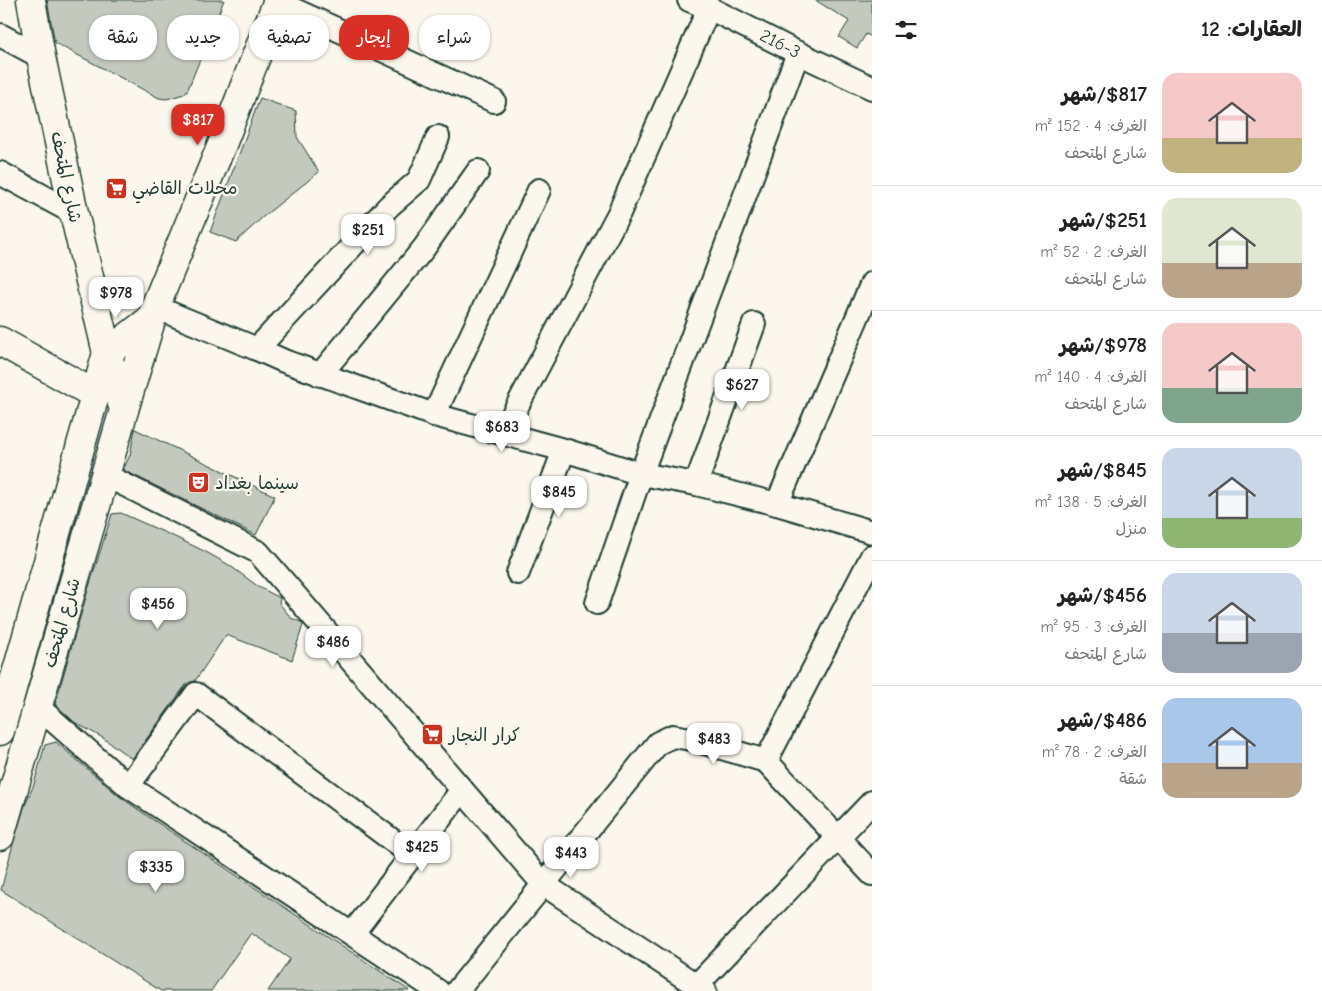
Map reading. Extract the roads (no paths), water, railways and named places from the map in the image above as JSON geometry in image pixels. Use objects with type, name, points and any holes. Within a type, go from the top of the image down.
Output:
[{"type":"main road","name":"شارع المتحف","points":[[31,0],[74,213],[106,353],[124,410]]},
{"type":"main road","name":"شارع المتحف","points":[[0,836],[153,313],[278,1]]},
{"type":"main road","points":[[106,353],[153,313]]},
{"type":"main road","points":[[0,341],[94,394]]},
{"type":"main road","name":"شارع المتحف","points":[[0,731],[106,353]]},
{"type":"street","points":[[278,1],[494,101]]},
{"type":"street","points":[[503,433],[619,212],[699,4]]},
{"type":"street","name":"216-3","points":[[699,4],[798,54],[872,88]]},
{"type":"street","points":[[0,35],[41,57]]},
{"type":"street","points":[[597,603],[640,474],[798,54]]},
{"type":"street","points":[[257,348],[389,206],[419,180],[438,138]]},
{"type":"street","points":[[320,375],[424,248],[478,171]]},
{"type":"street","points":[[0,173],[74,213]]},
{"type":"street","points":[[434,415],[539,190]]},
{"type":"street","points":[[777,504],[872,283]]},
{"type":"street","points":[[153,313],[257,348],[320,375],[434,415],[564,450],[640,474],[696,484],[777,504],[872,532]]},
{"type":"street","points":[[696,484],[754,324]]},
{"type":"street","points":[[518,573],[564,450]]},
{"type":"street","points":[[105,475],[258,552],[543,884],[701,988],[872,802]]},
{"type":"street","points":[[766,761],[872,556]]},
{"type":"street","points":[[128,786],[196,694],[412,855]]},
{"type":"street","points":[[38,707],[128,786],[438,991]]},
{"type":"street","points":[[457,991],[658,743],[673,736],[691,739],[766,761],[872,874]]},
{"type":"street","points":[[352,934],[462,790]]},
{"type":"place","name":"محلات القاضي","points":[[116,188]]},
{"type":"place","name":"سينما بغداد","points":[[199,483]]},
{"type":"place","name":"كرار النجار","points":[[433,735]]}]
